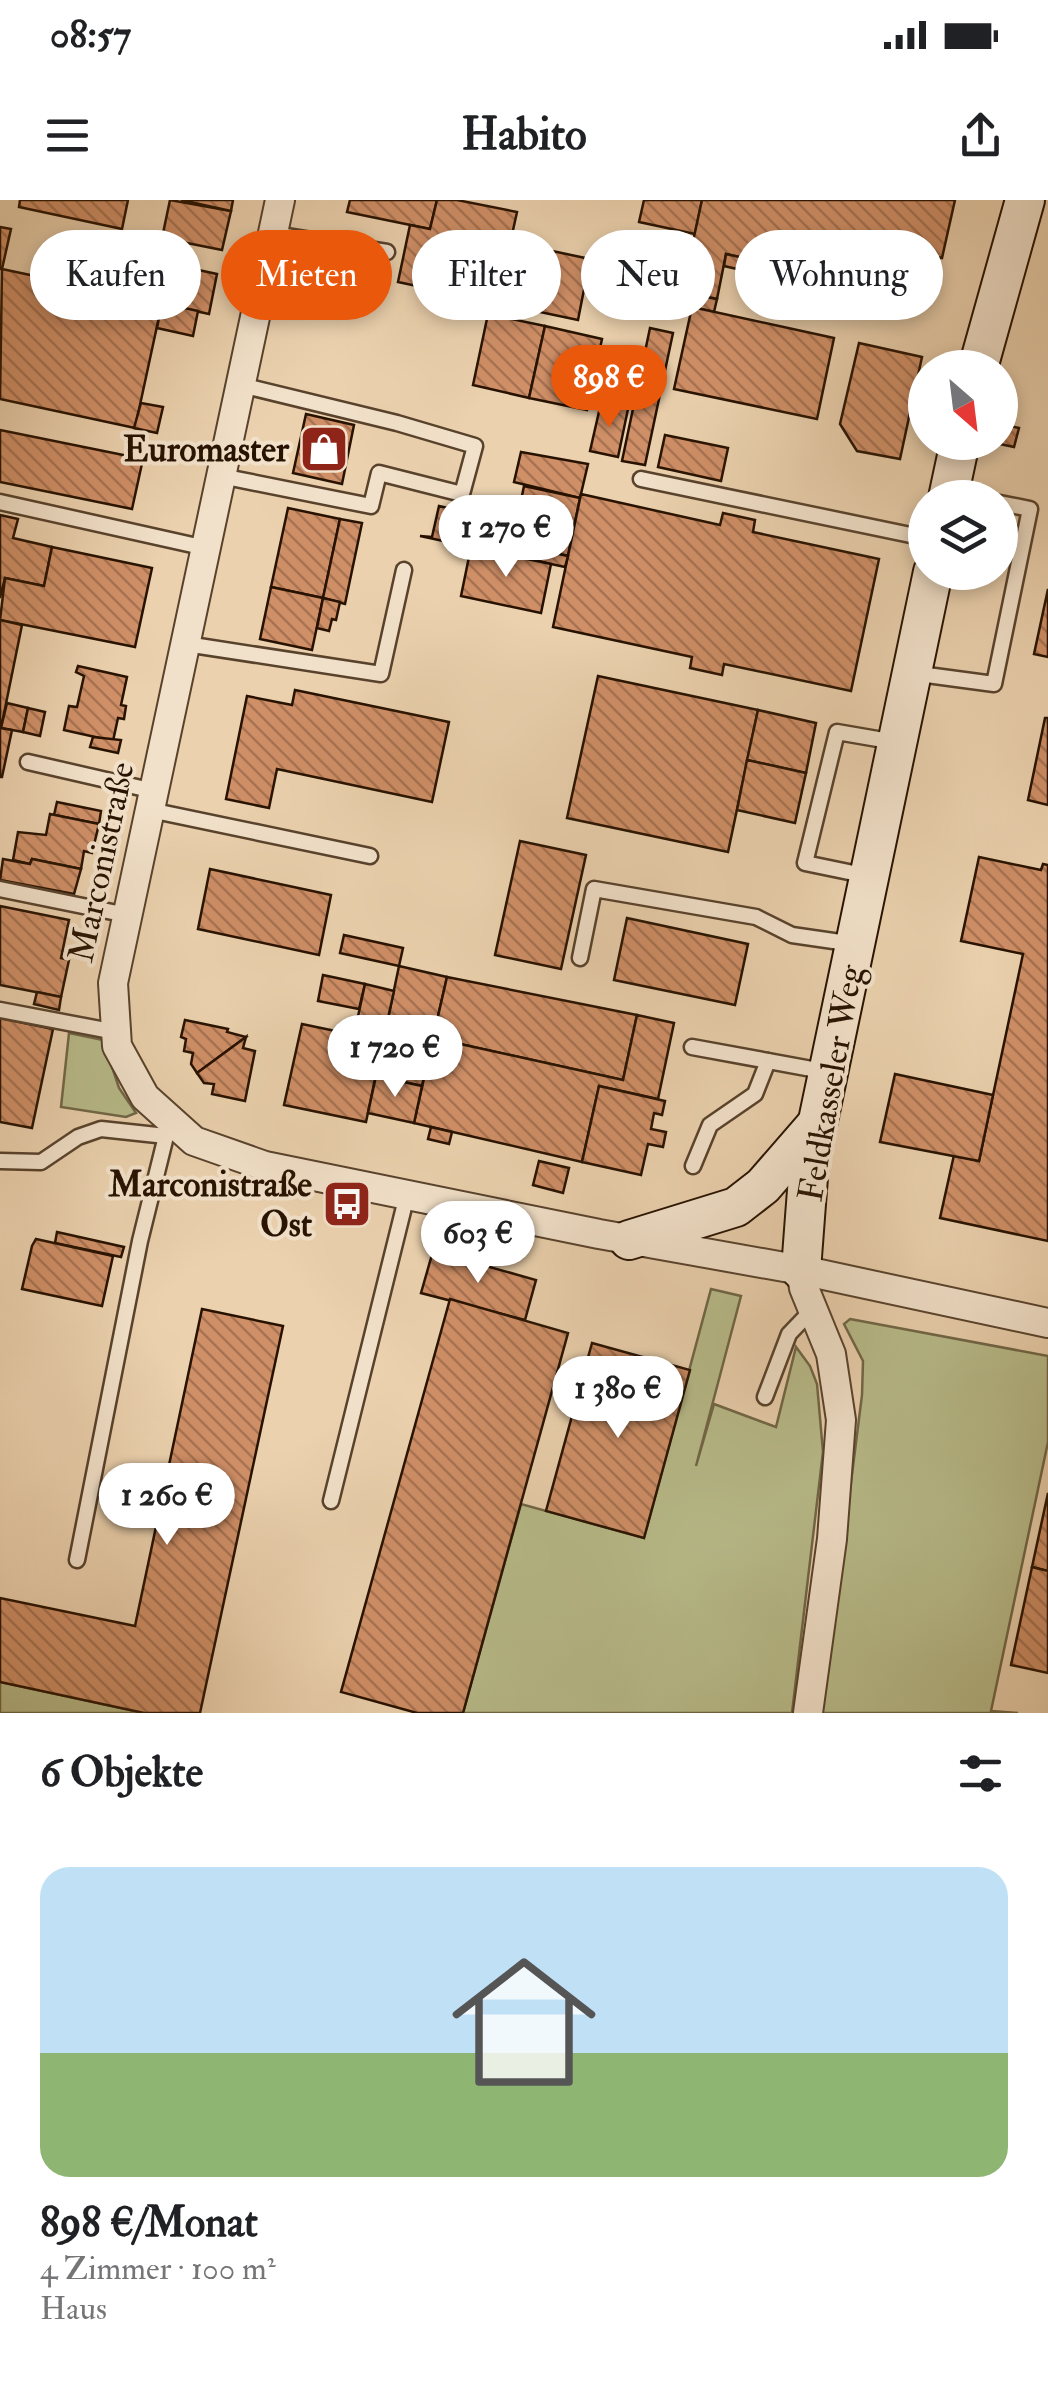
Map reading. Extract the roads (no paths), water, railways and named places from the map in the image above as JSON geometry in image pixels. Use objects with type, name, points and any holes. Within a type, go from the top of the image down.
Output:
[{"type":"street","name":"Marconistraße","points":[[274,230],[280,200]]},
{"type":"street","points":[[983,350],[1025,200]]},
{"type":"street","name":"Marconistraße","points":[[255,320],[113,983],[117,1046],[168,1128],[265,1166],[628,1240],[801,1270],[1048,1324]]},
{"type":"street","name":"Feldkasseler Weg","points":[[808,1713],[832,1539],[842,1420],[831,1354],[801,1270],[809,1164],[929,590]]},
{"type":"street","points":[[628,1240],[736,1207],[763,1186],[818,1123]]},
{"type":"lane","points":[[221,476],[371,506],[379,474],[462,494],[474,446],[241,385]]},
{"type":"lane","points":[[641,479],[908,534]]},
{"type":"lane","points":[[0,502],[206,548]]},
{"type":"lane","points":[[1018,507],[1030,509],[1018,567]]},
{"type":"lane","points":[[186,644],[381,674],[404,570]]},
{"type":"lane","points":[[912,673],[994,684],[1013,590]]},
{"type":"lane","points":[[869,876],[805,863],[837,732],[896,742]]},
{"type":"lane","points":[[28,762],[152,801],[370,856]]},
{"type":"lane","points":[[0,889],[127,915]]},
{"type":"lane","points":[[580,958],[594,889],[756,917],[792,935],[855,944]]},
{"type":"lane","points":[[0,1010],[116,1032]]},
{"type":"lane","points":[[692,1047],[828,1072]]},
{"type":"lane","points":[[693,1166],[710,1125],[755,1094],[768,1061]]},
{"type":"lane","points":[[0,1161],[41,1162],[78,1137],[101,1129],[168,1128],[140,1241],[78,1560]]},
{"type":"lane","points":[[331,1501],[407,1195]]},
{"type":"lane","points":[[764,1397],[789,1334],[813,1308]]},
{"type":"place","name":"Euromaster","points":[[324,449]]},
{"type":"place","name":"Marconistraße Ost","points":[[347,1204]]}]
